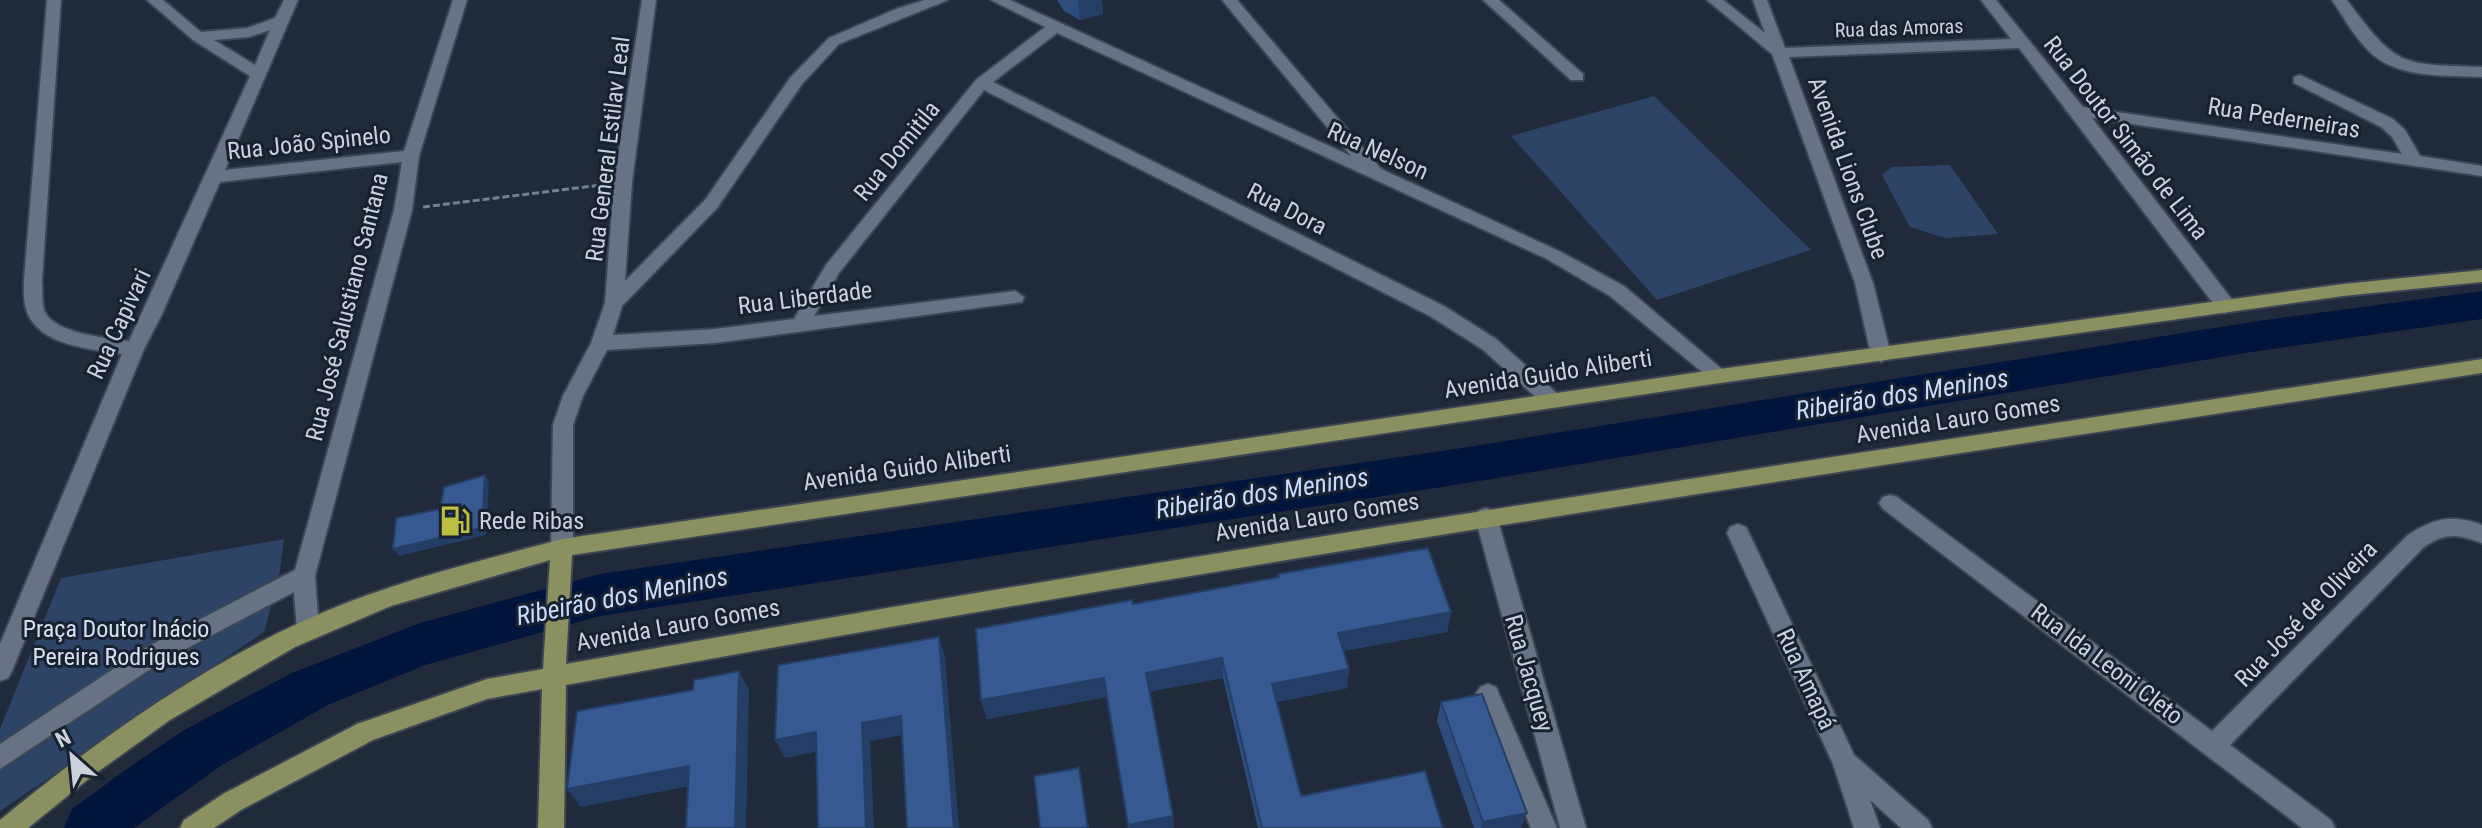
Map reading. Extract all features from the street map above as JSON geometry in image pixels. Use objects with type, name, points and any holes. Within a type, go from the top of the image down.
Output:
[{"type":"main road","points":[[1881,355],[2431,279],[2482,276]]},
{"type":"main road","name":"Avenida Guido Aliberti","points":[[9,828],[105,753],[185,698],[308,630],[403,592],[562,559],[1720,376],[1881,355]]},
{"type":"main road","name":"Avenida Lauro Gomes","points":[[193,828],[232,802],[365,732],[555,664],[939,607],[1486,517],[2482,366]]},
{"type":"main road","points":[[551,828],[555,664],[562,559]]},
{"type":"street","points":[[54,0],[33,280],[36,314],[45,327],[64,336],[134,349]]},
{"type":"street","points":[[154,0],[198,37],[258,74]]},
{"type":"street","name":"Rua Capivari","points":[[0,671],[134,349],[153,314],[291,0]]},
{"type":"street","name":"Rua José Salustiano Santana","points":[[308,630],[304,576],[403,210],[411,156],[460,0]]},
{"type":"street","name":"Rua General Estilav Leal","points":[[614,303],[623,182],[649,0]]},
{"type":"street","points":[[562,559],[563,425],[573,396],[601,343],[614,303],[711,204],[796,81],[834,41],[901,12],[941,0]]},
{"type":"street","name":"Rua Nelson","points":[[998,0],[1591,275],[1653,318],[1720,376]]},
{"type":"street","points":[[1037,17],[1039,0]]},
{"type":"street","points":[[1229,0],[1379,178]]},
{"type":"street","points":[[1490,0],[1577,77]]},
{"type":"street","points":[[1714,0],[1780,53]]},
{"type":"street","name":"Avenida Lions Clube","points":[[1760,0],[1864,283],[1881,355]]},
{"type":"street","name":"Rua Doutor Simão de Lima","points":[[1988,0],[2078,111],[2226,306]]},
{"type":"street","points":[[2339,0],[2380,53],[2417,67],[2482,72]]},
{"type":"street","points":[[198,37],[249,32],[282,21]]},
{"type":"street","name":"Rua Domitila","points":[[800,325],[832,269],[982,83],[1054,28]]},
{"type":"street","name":"Rua das Amoras","points":[[1780,53],[2021,43]]},
{"type":"street","points":[[2300,80],[2387,123],[2399,134],[2415,162]]},
{"type":"street","name":"Rua Dora","points":[[982,83],[1437,311],[1489,344],[1554,402]]},
{"type":"street","name":"Rua Pederneiras","points":[[2078,111],[2482,171]]},
{"type":"street","name":"Rua João Spinelo","points":[[212,177],[411,156]]},
{"type":"street","name":"Rua Liberdade","points":[[601,343],[715,336],[1015,297]]},
{"type":"street","name":"Rua Ida Leoni Cleto","points":[[1890,503],[2322,828]]},
{"type":"street","name":"Rua Jacquey","points":[[1486,517],[1573,828]]},
{"type":"street","name":"Rua José de Oliveira","points":[[2214,745],[2416,541],[2440,525],[2453,525],[2482,534]]},
{"type":"street","name":"Rua Amapá","points":[[1738,533],[1845,763],[1867,828]]},
{"type":"street","points":[[0,758],[153,655],[304,576]]},
{"type":"street","points":[[1488,694],[1544,828]]},
{"type":"street","points":[[1845,763],[1919,828]]},
{"type":"path","points":[[403,210],[623,182]]},
{"type":"green space","points":[[1654,96],[1811,250],[1657,300],[1511,136]]},
{"type":"green space","points":[[1950,165],[1998,234],[1945,238],[1910,227],[1882,175],[1892,167]]},
{"type":"green space","name":"Praça Doutor Inácio Pereira Rodrigues","points":[[284,539],[278,583],[264,632],[0,811],[0,729],[61,578]]},
{"type":"building","name":"Rede Ribas","points":[[485,475],[482,528],[393,549],[396,518],[440,509],[444,487]]},
{"type":"building","points":[[1428,548],[1451,612],[1338,633],[1349,669],[1272,684],[1301,796],[1425,771],[1443,828],[1262,828],[1222,658],[1146,673],[1173,816],[1128,825],[1104,678],[981,700],[976,629],[1132,600],[1133,604],[1279,577],[1278,574]]},
{"type":"building","points":[[939,637],[954,828],[907,828],[901,716],[862,723],[866,828],[818,828],[816,732],[775,740],[778,665]]},
{"type":"building","points":[[739,671],[735,828],[686,828],[689,766],[567,789],[577,711],[693,690],[694,680]]},
{"type":"building","points":[[1482,694],[1527,813],[1483,822],[1441,702]]},
{"type":"building","points":[[1079,768],[1088,828],[1040,828],[1034,776]]},
{"type":"waterway","name":"Ribeirão dos Meninos","points":[[92,828],[203,747],[310,689],[420,645],[600,595],[1455,467],[2258,336],[2482,305]]},
{"type":"place","name":"Rede Ribas","points":[[455,521]]}]
